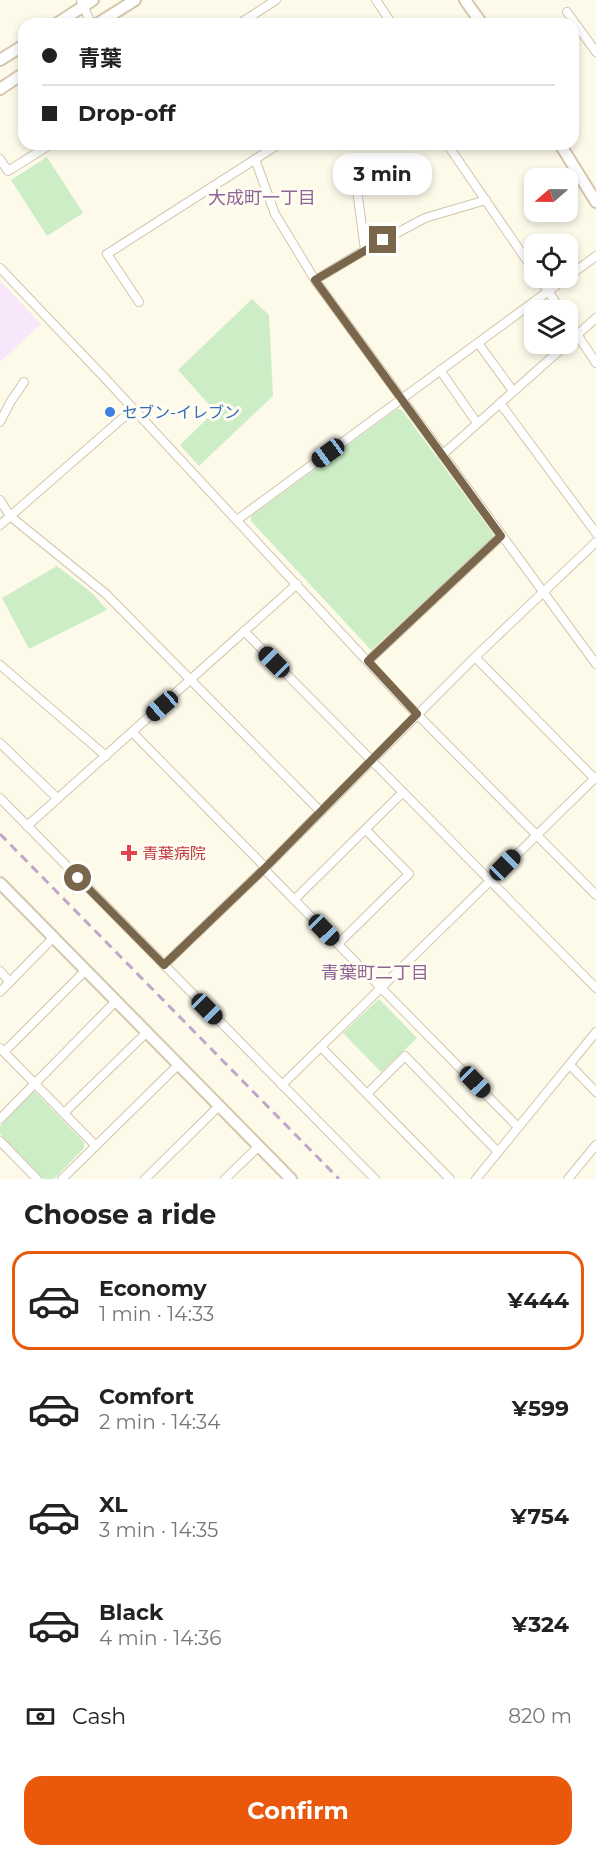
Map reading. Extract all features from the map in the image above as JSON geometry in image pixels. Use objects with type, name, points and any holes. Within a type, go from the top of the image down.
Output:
[{"type":"street","points":[[107,18],[135,0]]},
{"type":"street","points":[[248,18],[275,0]]},
{"type":"street","points":[[376,0],[388,18]]},
{"type":"street","points":[[465,0],[478,18]]},
{"type":"street","points":[[64,18],[86,2],[90,18]]},
{"type":"street","points":[[567,12],[571,18]]},
{"type":"street","points":[[579,29],[596,52]]},
{"type":"street","points":[[0,60],[18,49]]},
{"type":"street","points":[[0,88],[18,77]]},
{"type":"street","points":[[0,159],[8,171],[41,150]]},
{"type":"street","points":[[139,302],[107,254],[269,150]]},
{"type":"street","points":[[451,150],[524,256]]},
{"type":"street","points":[[564,150],[596,202]]},
{"type":"street","points":[[255,159],[275,214],[315,280],[596,663]]},
{"type":"street","points":[[353,159],[365,250]]},
{"type":"street","points":[[315,280],[425,218],[486,201]]},
{"type":"street","points":[[237,520],[596,256]]},
{"type":"street","points":[[0,268],[417,714],[596,895]]},
{"type":"street","points":[[545,288],[554,300]]},
{"type":"street","points":[[596,318],[578,334],[596,363]]},
{"type":"street","points":[[478,343],[513,391]]},
{"type":"street","points":[[442,455],[555,354]]},
{"type":"street","points":[[440,370],[477,423]]},
{"type":"street","points":[[0,422],[11,400],[24,382]]},
{"type":"street","points":[[500,403],[596,533]]},
{"type":"street","points":[[0,525],[133,409]]},
{"type":"street","points":[[0,500],[10,516],[106,594],[321,812]]},
{"type":"street","points":[[368,661],[501,536]]},
{"type":"street","points":[[164,965],[265,868],[542,591],[596,542]]},
{"type":"street","points":[[27,826],[297,584]]},
{"type":"street","points":[[244,632],[596,988]]},
{"type":"street","points":[[282,1085],[595,777],[475,657]]},
{"type":"street","points":[[0,665],[106,756]]},
{"type":"street","points":[[132,732],[518,1127]]},
{"type":"street","points":[[0,743],[57,798]]},
{"type":"street","points":[[294,900],[402,793]]},
{"type":"street","points":[[0,798],[375,1179]]},
{"type":"street","points":[[338,944],[409,874],[366,830]]},
{"type":"street","points":[[0,883],[291,1179]]},
{"type":"street","points":[[0,992],[53,938]]},
{"type":"street","points":[[86,970],[2,1050],[96,1146]]},
{"type":"street","points":[[0,971],[10,982]]},
{"type":"street","points":[[0,1119],[116,1001]]},
{"type":"street","points":[[476,1179],[596,1032]]},
{"type":"street","points":[[64,1113],[147,1033]]},
{"type":"street","points":[[321,1047],[450,1179]]},
{"type":"street","points":[[367,1094],[405,1056],[498,1152]]},
{"type":"street","points":[[62,1179],[178,1065]]},
{"type":"street","points":[[570,1065],[596,1092]]},
{"type":"street","points":[[146,1179],[219,1106]]},
{"type":"street","points":[[0,1141],[37,1179]]},
{"type":"street","points":[[568,1179],[596,1145]]},
{"type":"street","points":[[225,1179],[259,1146]]},
{"type":"shaded area","points":[[0,281],[41,324],[0,362]]},
{"type":"green space","points":[[47,157],[83,213],[47,236],[11,180]]},
{"type":"green space","points":[[252,299],[269,315],[273,396],[199,466],[180,445],[215,411],[178,370]]},
{"type":"green space","points":[[397,409],[402,410],[494,537],[371,650],[251,521],[251,516]]},
{"type":"green space","points":[[57,566],[93,594],[107,610],[29,649],[2,598]]},
{"type":"green space","points":[[379,999],[417,1038],[381,1072],[343,1033]]},
{"type":"green space","points":[[34,1091],[84,1142],[84,1148],[54,1179],[43,1179],[0,1134],[0,1126]]},
{"type":"railway","points":[[0,834],[339,1179]]},
{"type":"place","name":"セブン-イレブン","points":[[110,412]]},
{"type":"place","name":"青葉病院","points":[[129,853]]},
{"type":"district","name":"大成町一丁目","points":[[262,198]]},
{"type":"district","name":"青葉町二丁目","points":[[375,973]]},
{"type":"route","points":[[78,878],[164,965],[264,869],[417,714],[368,661],[501,536],[315,280],[383,240]]}]
